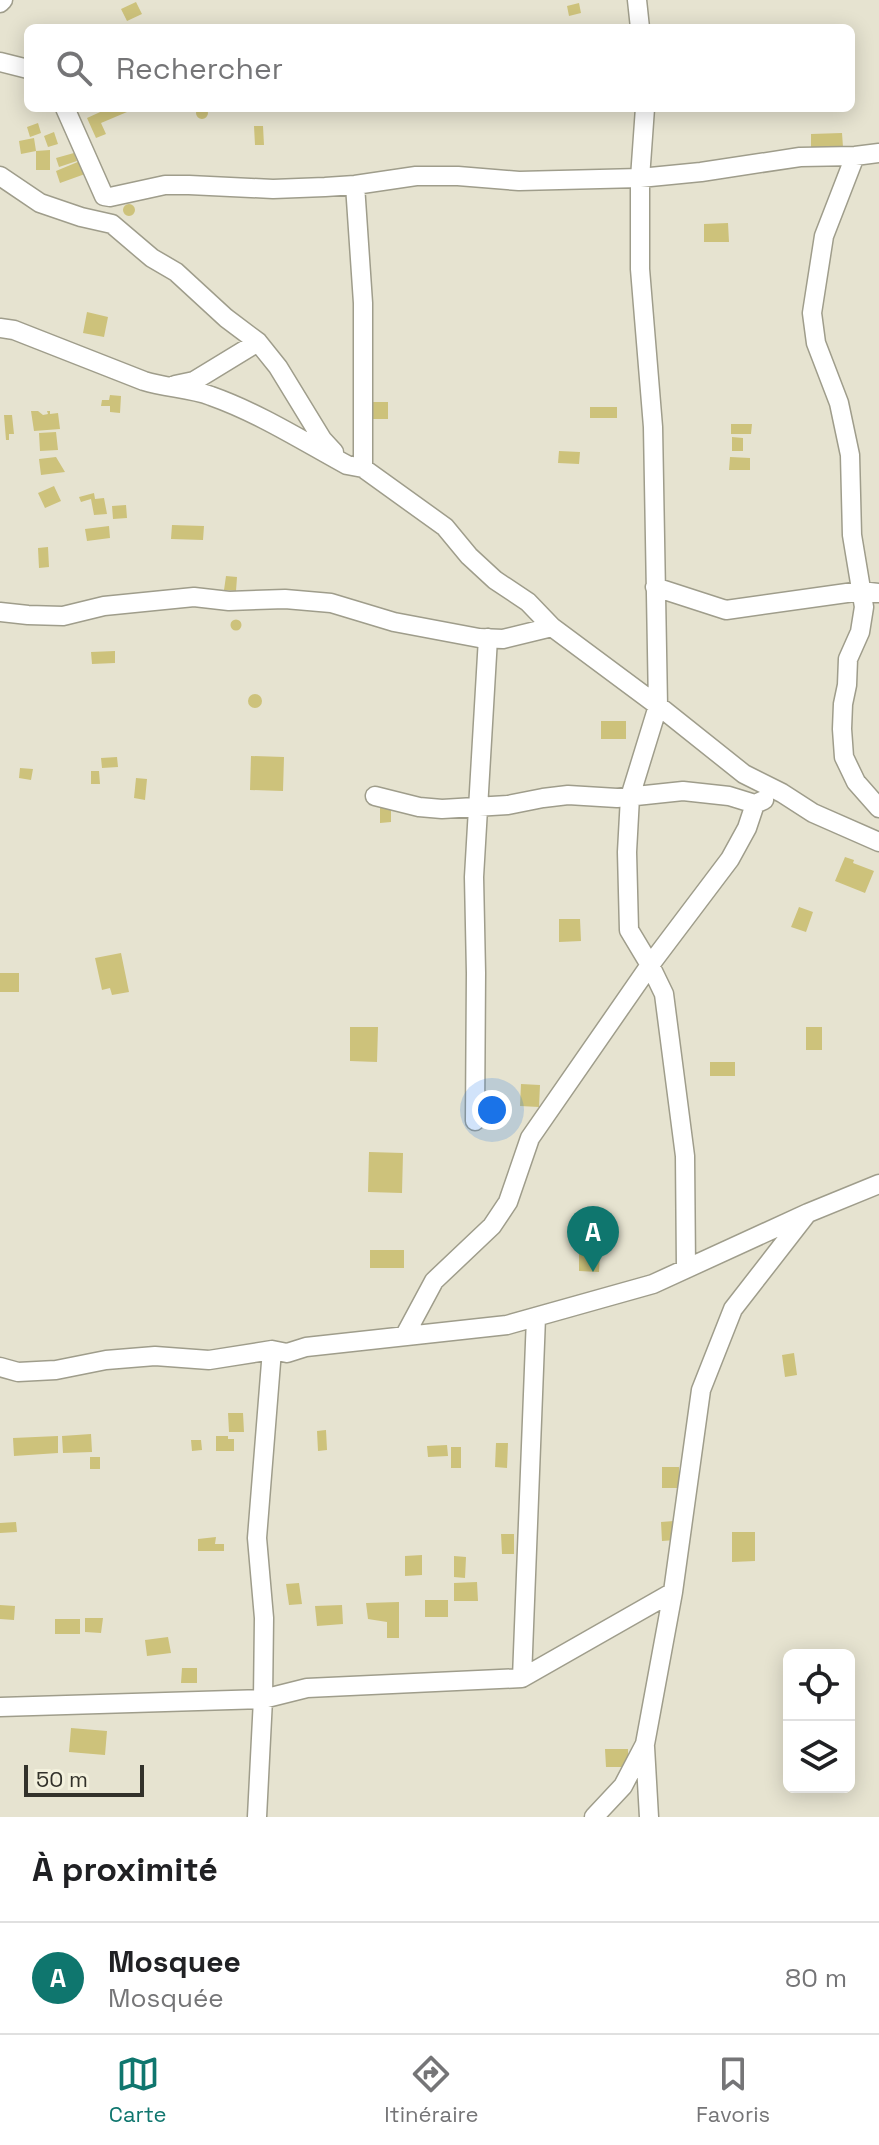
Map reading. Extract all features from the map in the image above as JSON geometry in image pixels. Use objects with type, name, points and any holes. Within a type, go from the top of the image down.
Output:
[{"type":"street","points":[[637,0],[640,24]]},
{"type":"street","points":[[0,62],[24,68]]},
{"type":"street","points":[[67,112],[106,197],[165,185],[273,189],[355,185],[416,176],[519,181],[640,178],[800,157],[879,153]]},
{"type":"street","points":[[645,112],[640,178],[640,269],[653,427],[658,706],[630,797],[627,852],[629,930],[664,994],[685,1156],[686,1268]]},
{"type":"street","points":[[855,156],[824,236],[812,313],[816,343],[839,403],[850,455],[850,506],[855,554],[873,589]]},
{"type":"street","points":[[0,176],[40,203],[112,224],[152,258],[176,272],[226,318],[258,342],[278,367],[322,439],[355,466],[445,527],[469,556],[495,580],[528,602],[552,627],[744,774],[823,818],[879,842]]},
{"type":"street","points":[[355,185],[363,303],[355,466]]},
{"type":"street","points":[[0,328],[14,330],[164,387],[209,395],[252,413],[355,466]]},
{"type":"street","points":[[164,387],[194,381],[258,342]]},
{"type":"street","points":[[655,587],[726,610],[873,589]]},
{"type":"street","points":[[873,589],[864,607],[860,632],[848,659],[842,729],[844,757],[856,782],[879,808]]},
{"type":"street","points":[[0,612],[63,616],[104,606],[194,597],[229,601],[285,599],[331,603],[394,622],[488,638],[503,639],[552,627]]},
{"type":"street","points":[[475,1121],[474,877],[488,638]]},
{"type":"street","points":[[375,796],[419,807],[442,809],[508,805],[568,795],[630,797],[683,791],[729,796],[755,804],[782,793]]},
{"type":"street","points":[[405,1335],[434,1281],[492,1226],[508,1202],[530,1138],[650,965],[730,859],[747,828],[755,804]]},
{"type":"street","points":[[0,1367],[18,1372],[56,1370],[106,1360],[155,1356],[209,1360],[272,1350],[287,1353],[306,1347],[507,1325],[653,1284],[879,1184]]},
{"type":"street","points":[[649,1817],[645,1744],[673,1592],[701,1390],[733,1309],[808,1213]]},
{"type":"street","points":[[522,1678],[536,1317]]},
{"type":"street","points":[[257,1817],[264,1618],[257,1538],[272,1350]]},
{"type":"street","points":[[0,1707],[263,1699],[307,1688],[522,1678],[673,1592]]},
{"type":"street","points":[[594,1817],[623,1786],[645,1744]]},
{"type":"building","points":[[136,2],[142,14],[127,21],[121,9]]},
{"type":"building","points":[[579,3],[581,13],[569,16],[567,6]]},
{"type":"building","points":[[100,112],[127,112],[101,123],[106,134],[96,138],[87,118]]},
{"type":"building","points":[[196,112],[208,112],[202,119],[196,113]]},
{"type":"building","points":[[38,123],[41,133],[30,137],[27,127]]},
{"type":"building","points":[[254,126],[263,126],[264,145],[255,145]]},
{"type":"building","points":[[54,132],[58,144],[48,147],[44,136]]},
{"type":"building","points":[[842,133],[843,147],[811,148],[811,134]]},
{"type":"building","points":[[34,138],[36,151],[21,154],[19,141]]},
{"type":"building","points":[[50,150],[50,170],[36,170],[36,151]]},
{"type":"building","points":[[74,153],[77,161],[59,167],[56,158]]},
{"type":"building","points":[[80,161],[85,174],[60,183],[56,171]]},
{"type":"building","points":[[129,204],[135,210],[129,216],[123,210]]},
{"type":"building","points":[[728,223],[729,242],[704,242],[704,224]]},
{"type":"building","points":[[87,312],[108,317],[104,337],[83,333]]},
{"type":"building","points":[[110,395],[121,396],[120,413],[110,412],[110,406],[101,406],[102,400],[109,400]]},
{"type":"building","points":[[367,402],[388,402],[388,419],[367,419]]},
{"type":"building","points":[[590,407],[617,407],[617,418],[590,418]]},
{"type":"building","points":[[31,411],[43,415],[48,414],[47,411],[50,414],[58,413],[60,429],[34,431]]},
{"type":"building","points":[[4,415],[12,415],[14,434],[9,434],[9,440],[6,440]]},
{"type":"building","points":[[731,424],[752,424],[751,434],[731,434]]},
{"type":"building","points":[[56,432],[58,450],[40,451],[39,433]]},
{"type":"building","points":[[732,437],[743,438],[743,451],[732,451]]},
{"type":"building","points":[[559,451],[580,452],[579,464],[558,463]]},
{"type":"building","points":[[56,457],[65,472],[41,475],[39,459]]},
{"type":"building","points":[[730,457],[750,458],[750,470],[729,470]]},
{"type":"building","points":[[54,486],[61,501],[45,508],[38,493]]},
{"type":"building","points":[[94,493],[95,499],[104,498],[107,514],[94,515],[91,499],[81,502],[79,497]]},
{"type":"building","points":[[126,505],[127,518],[113,519],[112,506]]},
{"type":"building","points":[[172,525],[204,526],[203,540],[171,539]]},
{"type":"building","points":[[109,526],[110,538],[87,541],[85,529]]},
{"type":"building","points":[[48,547],[49,567],[39,568],[38,548]]},
{"type":"building","points":[[226,576],[237,577],[236,591],[224,590]]},
{"type":"building","points":[[236,619],[242,625],[236,631],[230,625]]},
{"type":"building","points":[[115,651],[115,663],[92,664],[91,652]]},
{"type":"building","points":[[255,694],[262,701],[255,708],[248,701]]},
{"type":"building","points":[[601,721],[626,721],[626,739],[601,739]]},
{"type":"building","points":[[251,756],[284,757],[283,791],[250,790]]},
{"type":"building","points":[[117,757],[118,767],[102,768],[101,758]]},
{"type":"building","points":[[20,768],[33,769],[31,780],[19,778]]},
{"type":"building","points":[[91,771],[99,771],[100,784],[91,784]]},
{"type":"building","points":[[136,778],[147,779],[145,800],[134,798]]},
{"type":"building","points":[[391,802],[391,822],[380,823],[380,803]]},
{"type":"building","points":[[845,857],[874,871],[865,893],[835,881]]},
{"type":"building","points":[[799,907],[813,912],[806,932],[791,927]]},
{"type":"building","points":[[559,919],[580,919],[581,941],[559,942]]},
{"type":"building","points":[[121,953],[129,992],[112,995],[110,988],[102,990],[95,958]]},
{"type":"building","points":[[0,973],[19,973],[19,992],[0,992]]},
{"type":"building","points":[[350,1027],[378,1027],[377,1062],[350,1061]]},
{"type":"building","points":[[806,1027],[822,1027],[822,1050],[806,1050]]},
{"type":"building","points":[[710,1062],[735,1062],[735,1076],[710,1076]]},
{"type":"building","points":[[521,1084],[540,1085],[539,1107],[520,1106]]},
{"type":"building","points":[[369,1152],[403,1153],[402,1193],[368,1192]]},
{"type":"building","points":[[370,1250],[404,1250],[404,1268],[370,1268]]},
{"type":"building","points":[[579,1251],[600,1252],[599,1272],[579,1271]]},
{"type":"building","points":[[794,1353],[797,1375],[785,1377],[782,1355]]},
{"type":"building","points":[[228,1413],[243,1413],[244,1432],[229,1432]]},
{"type":"building","points":[[326,1430],[327,1450],[318,1451],[317,1431]]},
{"type":"building","points":[[91,1434],[92,1452],[63,1453],[62,1436]]},
{"type":"building","points":[[58,1436],[58,1453],[14,1456],[13,1438]]},
{"type":"building","points":[[216,1436],[234,1439],[234,1451],[216,1451]]},
{"type":"building","points":[[191,1440],[201,1440],[202,1450],[192,1451]]},
{"type":"building","points":[[496,1443],[508,1443],[507,1468],[495,1467]]},
{"type":"building","points":[[447,1445],[448,1456],[428,1457],[427,1446]]},
{"type":"building","points":[[451,1447],[461,1447],[461,1468],[451,1468]]},
{"type":"building","points":[[90,1457],[100,1457],[100,1469],[90,1469]]},
{"type":"building","points":[[662,1467],[679,1467],[679,1488],[662,1488]]},
{"type":"building","points":[[674,1521],[675,1540],[662,1541],[661,1522]]},
{"type":"building","points":[[16,1522],[17,1532],[0,1533],[0,1523]]},
{"type":"building","points":[[732,1532],[755,1532],[755,1561],[732,1562]]},
{"type":"building","points":[[501,1534],[514,1534],[514,1554],[502,1554]]},
{"type":"building","points":[[216,1537],[215,1544],[224,1544],[224,1551],[198,1551],[198,1539]]},
{"type":"building","points":[[422,1555],[422,1575],[405,1576],[405,1556]]},
{"type":"building","points":[[454,1556],[466,1557],[465,1578],[454,1577]]},
{"type":"building","points":[[477,1582],[478,1601],[454,1601],[454,1583]]},
{"type":"building","points":[[299,1583],[302,1604],[289,1605],[286,1584]]},
{"type":"building","points":[[425,1600],[448,1600],[448,1617],[425,1617]]},
{"type":"building","points":[[399,1602],[399,1638],[387,1638],[387,1622],[368,1619],[366,1603]]},
{"type":"building","points":[[0,1605],[15,1606],[14,1620],[0,1619]]},
{"type":"building","points":[[342,1605],[343,1624],[317,1626],[315,1606]]},
{"type":"building","points":[[85,1618],[103,1618],[101,1633],[85,1632]]},
{"type":"building","points":[[55,1619],[80,1619],[80,1634],[55,1634]]},
{"type":"building","points":[[168,1637],[171,1653],[147,1656],[145,1640]]},
{"type":"building","points":[[182,1668],[197,1668],[197,1683],[181,1683]]},
{"type":"building","points":[[71,1728],[107,1731],[105,1755],[69,1752]]},
{"type":"building","points":[[605,1749],[628,1749],[628,1767],[606,1767]]},
{"type":"place","name":"Mosquee","points":[[593,1272]]}]
